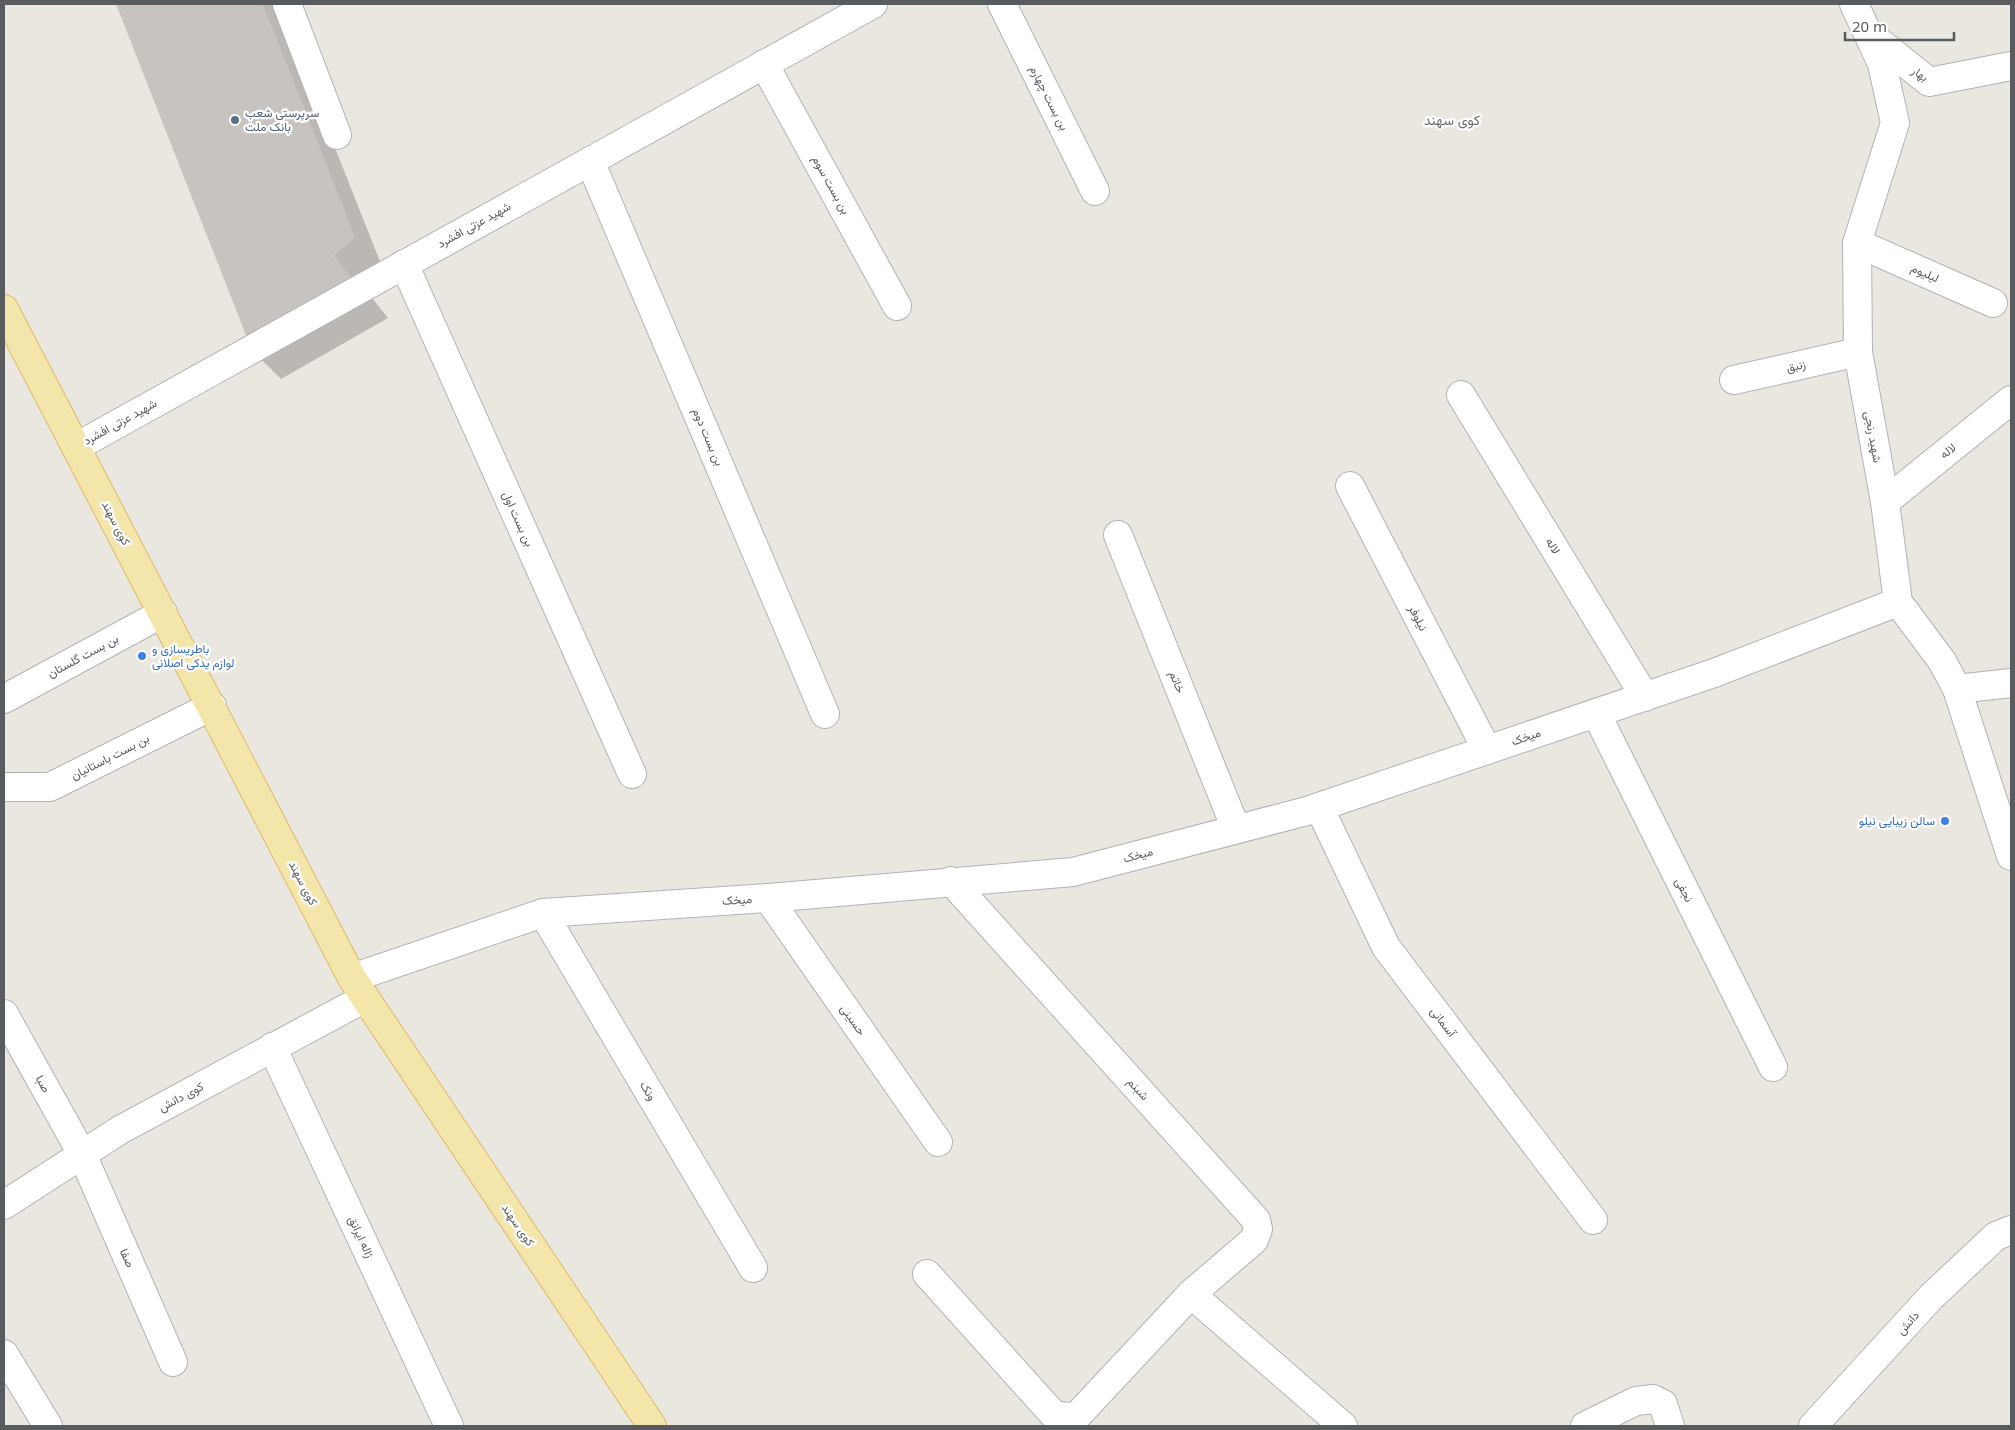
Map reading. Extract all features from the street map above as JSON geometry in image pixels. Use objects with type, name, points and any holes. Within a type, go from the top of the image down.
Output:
[{"type":"main road","name":"کوی سهند","points":[[4,308],[358,988],[652,1426]]},
{"type":"street","points":[[287,4],[337,135]]},
{"type":"street","name":"شهید عزتی افشرد","points":[[76,447],[872,4]]},
{"type":"street","name":"بن بست چهارم","points":[[1002,4],[1096,191]]},
{"type":"street","name":"شهید رنجی","points":[[1854,4],[1882,64],[1895,123],[1857,243],[1858,352],[1885,502],[1898,602],[1942,662],[1957,689],[2011,856]]},
{"type":"street","name":"بهار","points":[[1868,34],[1929,82],[2011,66]]},
{"type":"street","name":"بن بست سوم","points":[[764,64],[897,306]]},
{"type":"street","name":"بن بست دوم","points":[[590,161],[826,714]]},
{"type":"street","name":"لیلیوم","points":[[1857,243],[1993,303]]},
{"type":"street","name":"بن بست اول","points":[[404,264],[632,774]]},
{"type":"street","name":"زنبق","points":[[1734,380],[1858,352]]},
{"type":"street","name":"لاله","points":[[1461,395],[1645,696]]},
{"type":"street","name":"لاله","points":[[1885,502],[2011,400]]},
{"type":"street","name":"نیلوفر","points":[[1350,486],[1487,750]]},
{"type":"street","name":"خاتم","points":[[1118,535],[1236,829]]},
{"type":"street","name":"میخک","points":[[358,988],[542,913],[768,898],[1073,872],[1319,807],[1714,673],[1898,602]]},
{"type":"street","name":"بن بست گلستان","points":[[4,699],[162,613]]},
{"type":"street","points":[[1957,689],[2011,683]]},
{"type":"street","name":"بن بست باستانیان","points":[[4,787],[50,787],[212,706]]},
{"type":"street","name":"نجفی","points":[[1596,713],[1773,1067]]},
{"type":"street","name":"آسمانی","points":[[1319,807],[1386,947],[1593,1220]]},
{"type":"street","name":"شبنم","points":[[927,1274],[1054,1414],[1066,1417],[1077,1416],[1191,1294],[1254,1240],[1258,1229],[1256,1220],[951,882]]},
{"type":"street","name":"حسینی","points":[[768,898],[938,1142]]},
{"type":"street","name":"ونک","points":[[542,913],[753,1268]]},
{"type":"street","name":"کوی دانش","points":[[4,1205],[120,1130],[272,1048],[358,988]]},
{"type":"street","name":"صبا","points":[[4,1014],[82,1154]]},
{"type":"street","name":"ژاله ایرانق","points":[[272,1048],[450,1426]]},
{"type":"street","name":"صفا","points":[[82,1154],[173,1362]]},
{"type":"street","name":"دانش","points":[[1813,1426],[1932,1297],[1996,1236],[2011,1230]]},
{"type":"street","points":[[1191,1294],[1343,1426]]},
{"type":"street","points":[[4,1354],[48,1426]]},
{"type":"street","points":[[1585,1426],[1636,1401],[1653,1399],[1662,1404],[1670,1426]]},
{"type":"building","name":"سرپرستی شعب بانک ملت","points":[[116,4],[263,4],[355,237],[334,256],[362,291],[253,353]]},
{"type":"place","name":"سرپرستی شعب بانک ملت","points":[[235,120]]},
{"type":"place","name":"باطریسازی و لوازم یدکی اصلانی","points":[[142,656]]},
{"type":"place","name":"سالن زیبایی نیلو","points":[[1945,821]]},
{"type":"district","name":"کوی سهند","points":[[1452,120]]}]
